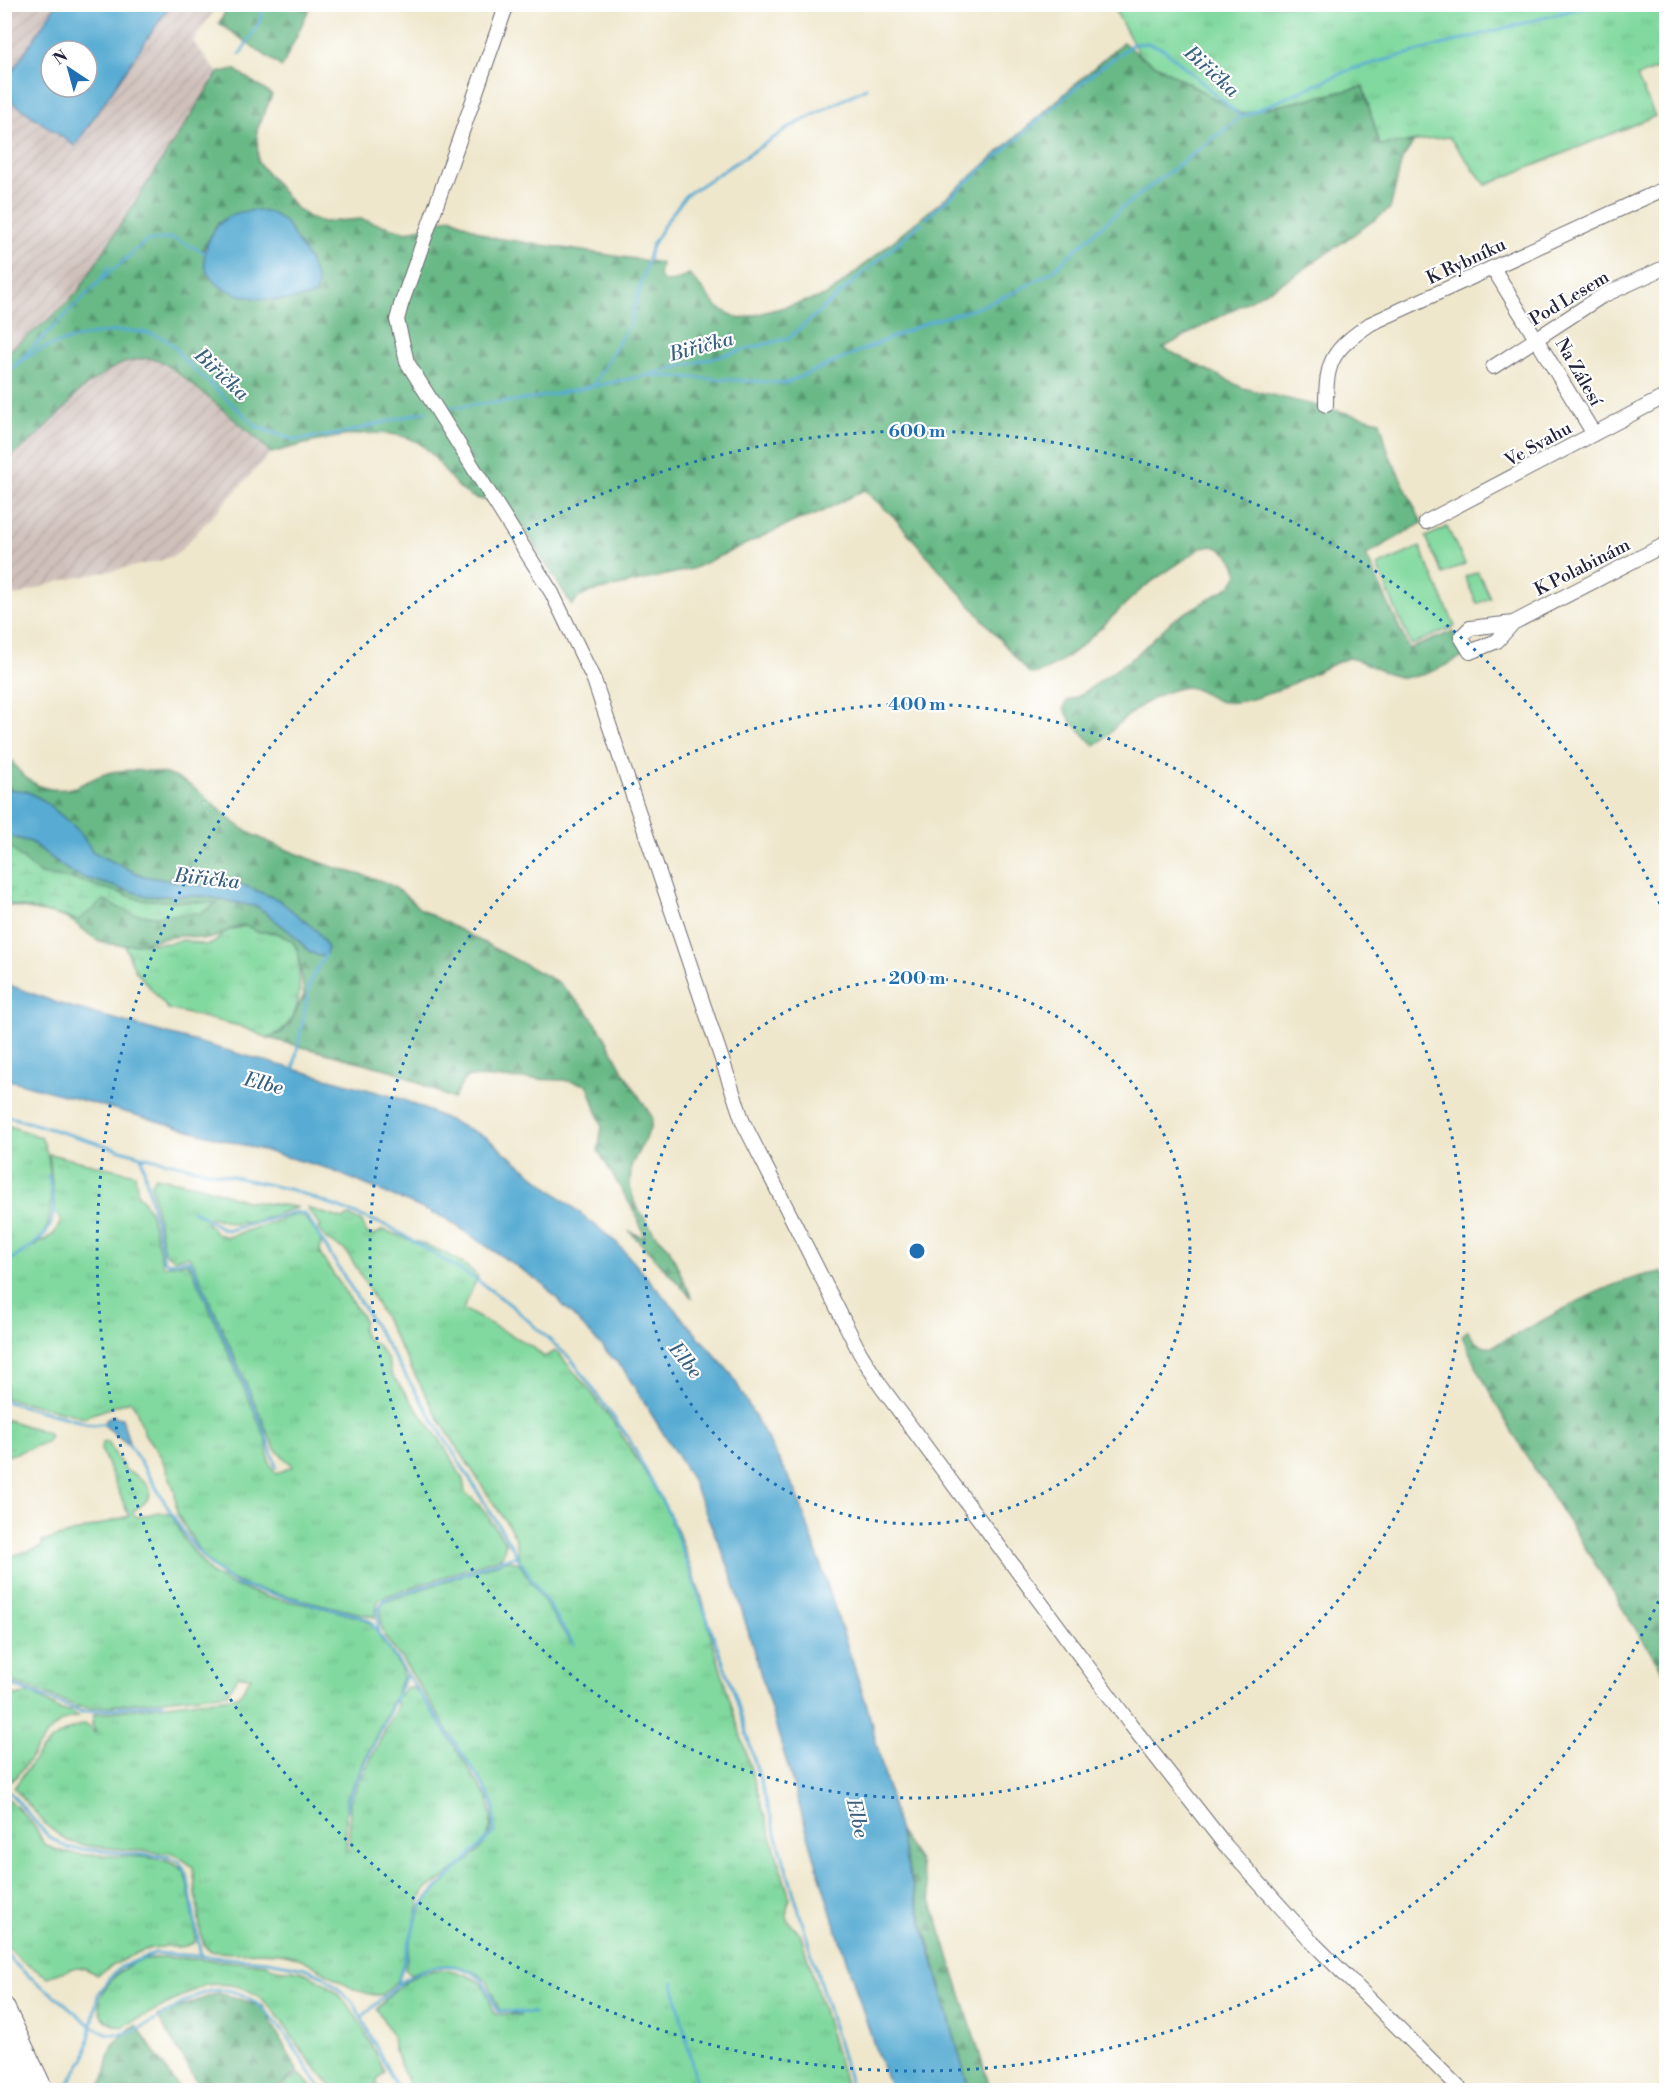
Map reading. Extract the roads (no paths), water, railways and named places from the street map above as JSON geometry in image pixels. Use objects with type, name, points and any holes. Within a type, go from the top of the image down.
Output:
[{"type":"highway","points":[[4,2007],[43,2091]]},
{"type":"highway","points":[[4,2041],[26,2091]]},
{"type":"street","points":[[507,4],[400,305],[397,321],[400,342],[416,379],[501,509],[552,593],[594,680],[743,1122],[860,1353],[880,1385],[1124,1716],[1226,1846],[1315,1945],[1461,2091]]},
{"type":"street","name":"K Rybníku","points":[[1326,405],[1329,372],[1342,344],[1370,324],[1666,188]]},
{"type":"street","name":"Pod Lesem","points":[[1493,367],[1602,296],[1666,267]]},
{"type":"street","name":"Na Zálesí","points":[[1493,268],[1594,434]]},
{"type":"street","name":"Ve Svahu","points":[[1426,522],[1666,396]]},
{"type":"street","name":"K Polabinám","points":[[1513,623],[1666,544]]},
{"type":"water","points":[[56,5],[170,5],[75,146],[5,97],[5,82]]},
{"type":"water","points":[[255,210],[272,213],[286,223],[309,260],[318,283],[315,295],[277,300],[236,294],[219,285],[208,273],[204,257],[215,229],[229,216]]},
{"type":"water","points":[[4,789],[26,791],[43,800],[79,831],[93,852],[142,876],[202,886],[233,881],[279,900],[317,931],[328,948],[326,954],[319,956],[310,952],[290,932],[258,907],[204,896],[147,896],[69,871],[31,842],[5,835]]},
{"type":"water","name":"Elbe","points":[[4,983],[60,1004],[402,1099],[486,1137],[617,1243],[732,1375],[797,1493],[867,1706],[916,1900],[969,2090],[892,2090],[877,2054],[831,1913],[730,1570],[691,1478],[624,1370],[544,1285],[445,1218],[326,1168],[5,1079]]},
{"type":"water","points":[[112,1416],[122,1418],[130,1446],[104,1425],[107,1418]]},
{"type":"waterway","points":[[240,54],[259,23],[265,4]]},
{"type":"waterway","name":"Biřička","points":[[926,218],[1093,73],[1133,44],[1148,43],[1164,49],[1241,117],[1352,69],[1595,4]]},
{"type":"waterway","points":[[593,386],[630,323],[652,245],[686,195],[792,126],[866,88]]},
{"type":"waterway","points":[[648,375],[786,383],[928,322],[977,308],[1017,291],[1051,272],[1122,208],[1241,117]]},
{"type":"waterway","name":"Biřička","points":[[446,408],[530,399],[648,375],[789,338],[922,222]]},
{"type":"waterway","points":[[103,279],[146,241],[172,238],[204,252]]},
{"type":"waterway","points":[[17,363],[99,282],[109,267]]},
{"type":"waterway","name":"Biřička","points":[[4,374],[34,353],[59,343],[119,331],[139,332],[157,336],[172,344],[182,358],[257,427],[295,440],[340,434],[427,411]]},
{"type":"waterway","name":"Biřička","points":[[293,1072],[310,982],[325,955],[323,953]]},
{"type":"waterway","points":[[4,1115],[141,1156],[292,1190],[390,1227],[477,1280],[512,1306],[572,1360],[629,1439],[669,1514],[735,1695],[852,2090]]},
{"type":"waterway","points":[[141,1156],[164,1260],[168,1263],[187,1260],[192,1264],[264,1429],[276,1467]]},
{"type":"waterway","points":[[4,1264],[31,1246],[48,1230],[53,1209],[48,1175]]},
{"type":"waterway","points":[[192,1210],[223,1229],[229,1230],[296,1212],[306,1215],[517,1555],[384,1600],[378,1610],[378,1630]]},
{"type":"waterway","points":[[4,1401],[93,1425],[107,1423]]},
{"type":"waterway","points":[[128,1444],[189,1540],[219,1573],[238,1585],[360,1616],[370,1621],[482,1783],[494,1806],[494,1832],[426,1900],[418,1913],[397,1985],[362,2017]]},
{"type":"waterway","points":[[517,1556],[574,1645]]},
{"type":"waterway","points":[[347,1811],[348,1799],[407,1674]]},
{"type":"waterway","points":[[4,1682],[82,1712],[162,1703]]},
{"type":"waterway","points":[[4,1786],[48,1836],[68,1848],[168,1857],[179,1862],[187,1874],[201,1957]]},
{"type":"waterway","points":[[4,1950],[22,1971],[84,2020],[105,2033],[127,2033],[142,2027],[186,2001],[216,1990],[231,1991],[246,1997],[260,2006],[284,2032],[322,2090]]},
{"type":"waterway","points":[[64,2090],[85,2058],[98,1995],[121,1967],[155,1953],[268,1961],[305,1968],[324,1976],[354,2003],[398,2090]]},
{"type":"waterway","points":[[399,1984],[417,1973],[438,1966],[460,1968],[470,1971],[483,1981],[497,2011],[534,2013]]},
{"type":"waterway","points":[[673,1982],[698,2090]]}]
